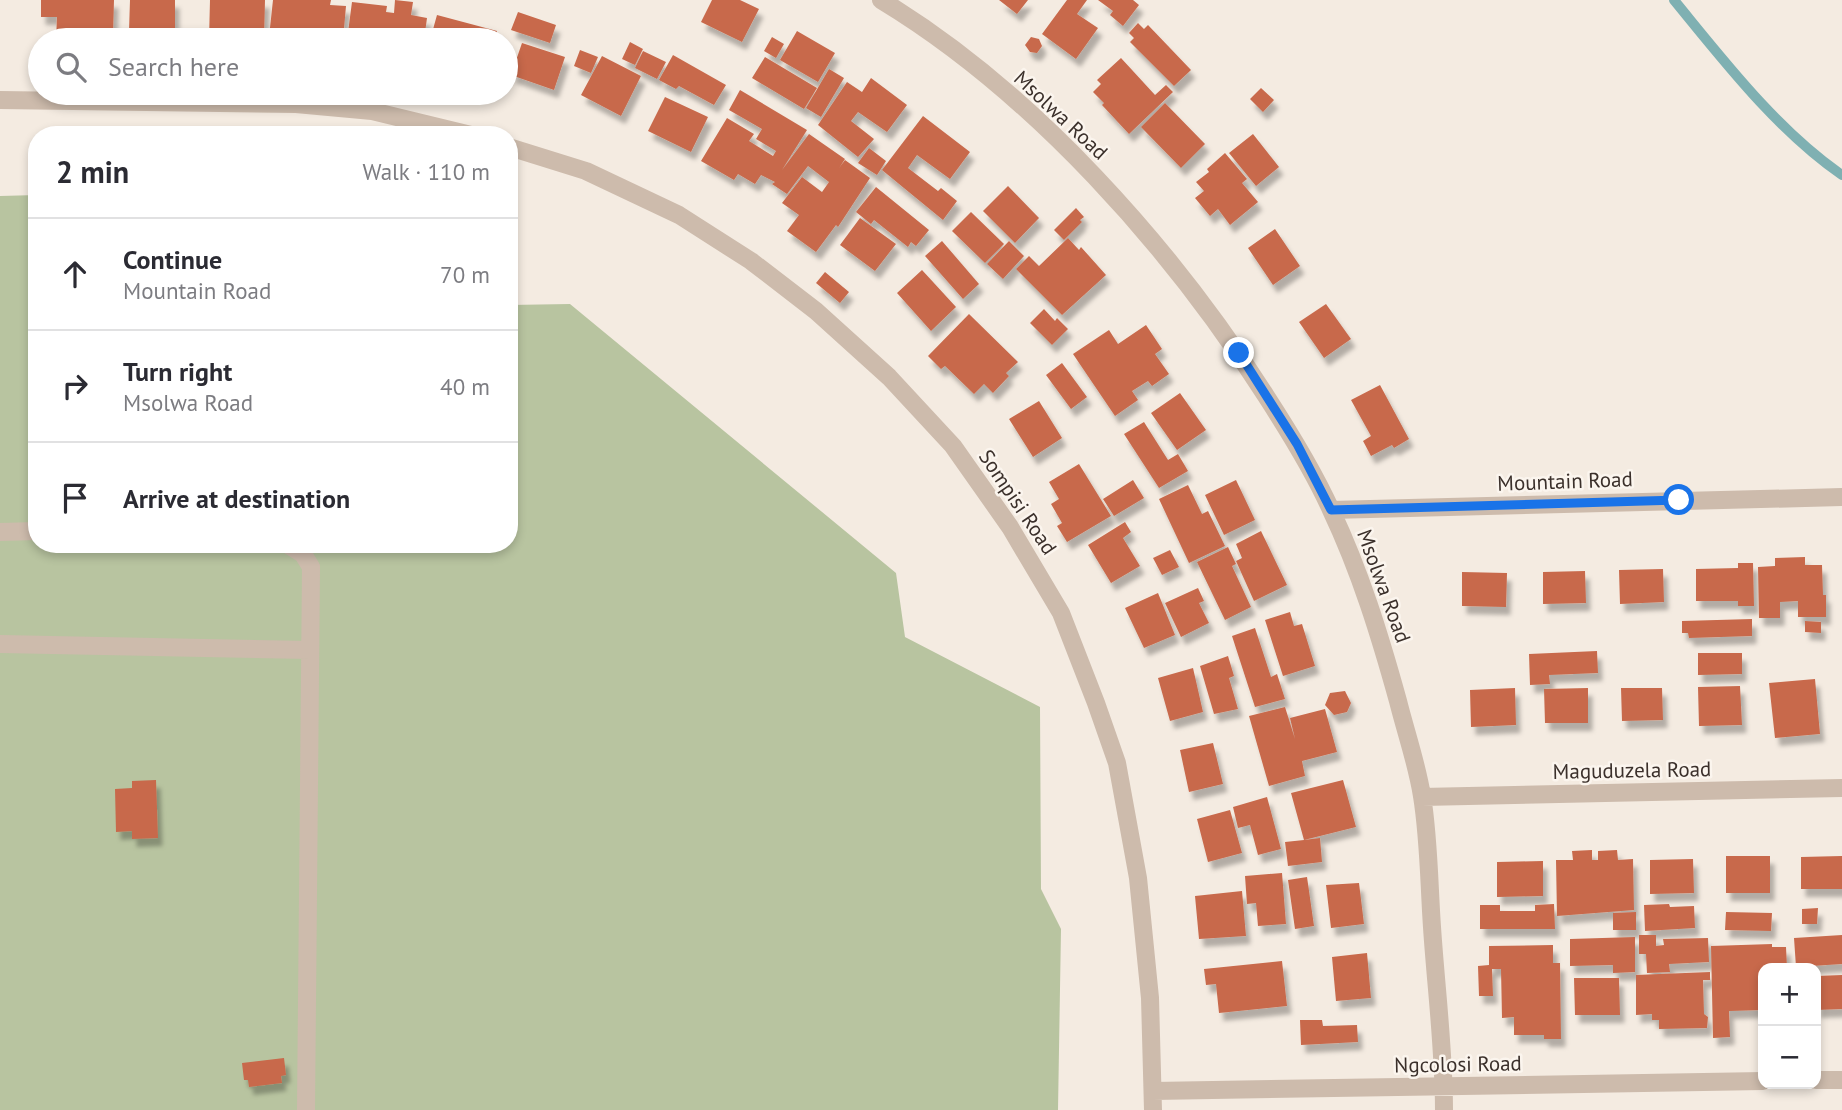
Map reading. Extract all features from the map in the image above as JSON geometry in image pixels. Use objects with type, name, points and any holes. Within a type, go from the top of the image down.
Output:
[{"type":"street","name":"Msolwa Road","points":[[881,0],[905,14],[987,76],[1042,124],[1165,254],[1239,353],[1297,444],[1331,510],[1368,599],[1422,797],[1444,1110]]},
{"type":"street","points":[[0,100],[28,100]]},
{"type":"street","points":[[307,105],[372,111],[434,126]]},
{"type":"street","name":"Sompisi Road","points":[[518,150],[598,177],[679,215],[751,261],[817,311],[889,377],[953,446],[1010,527],[1060,613],[1097,703],[1116,763],[1138,878],[1150,998],[1153,1110]]},
{"type":"street","name":"Mountain Road","points":[[1331,510],[1842,497]]},
{"type":"street","points":[[0,532],[28,531]]},
{"type":"street","points":[[301,553],[311,567],[306,1110]]},
{"type":"street","points":[[0,644],[310,650]]},
{"type":"street","name":"Maguduzela Road","points":[[1422,797],[1842,788]]},
{"type":"street","points":[[1821,1080],[1842,1080]]},
{"type":"street","name":"Ngcolosi Road","points":[[1153,1091],[1758,1082]]},
{"type":"green space","points":[[28,195],[28,553],[518,553],[518,305],[570,304],[896,573],[905,637],[1040,707],[1041,889],[1061,929],[1058,1110],[0,1110],[0,196]]},
{"type":"building","points":[[41,0],[114,0],[113,28],[57,28],[57,17],[41,17]]},
{"type":"building","points":[[130,0],[175,0],[175,28],[129,28]]},
{"type":"building","points":[[210,0],[265,0],[264,28],[209,28]]},
{"type":"building","points":[[273,0],[331,0],[330,5],[346,6],[344,28],[270,28]]},
{"type":"building","points":[[395,0],[413,2],[411,15],[427,18],[426,28],[349,28],[352,2],[387,6],[386,12],[394,13]]},
{"type":"building","points":[[712,0],[740,0],[759,9],[742,42],[701,22]]},
{"type":"building","points":[[999,0],[1028,0],[1017,14]]},
{"type":"building","points":[[1067,0],[1087,0],[1077,14],[1098,28],[1076,59],[1042,34]]},
{"type":"building","points":[[1098,0],[1133,0],[1139,5],[1123,26],[1110,15],[1113,11]]},
{"type":"building","points":[[518,12],[556,25],[550,43],[518,32],[518,28],[512,28]]},
{"type":"building","points":[[437,15],[486,28],[433,28]]},
{"type":"building","points":[[1138,23],[1144,29],[1148,25],[1191,70],[1174,86],[1130,42],[1134,38],[1129,33]]},
{"type":"building","points":[[797,31],[835,53],[818,82],[780,60]]},
{"type":"building","points":[[772,37],[784,44],[776,58],[764,51]]},
{"type":"building","points":[[1031,37],[1039,39],[1042,46],[1037,53],[1030,52],[1025,45]]},
{"type":"building","points":[[630,42],[643,49],[635,65],[622,59]]},
{"type":"building","points":[[522,43],[565,57],[554,90],[518,77],[518,55]]},
{"type":"building","points":[[580,50],[598,57],[591,73],[574,66]]},
{"type":"building","points":[[643,51],[666,62],[657,79],[635,68]]},
{"type":"building","points":[[673,55],[726,85],[714,105],[679,86],[676,89],[659,80]]},
{"type":"building","points":[[602,56],[641,76],[621,116],[581,95]]},
{"type":"building","points":[[765,57],[817,88],[804,109],[752,78]]},
{"type":"building","points":[[1121,58],[1155,95],[1166,85],[1173,92],[1129,134],[1093,92],[1101,84],[1097,80]]},
{"type":"building","points":[[829,69],[844,78],[821,117],[806,108]]},
{"type":"building","points":[[871,78],[907,105],[887,132],[858,112],[851,121],[874,139],[858,157],[818,125],[847,82],[862,92]]},
{"type":"building","points":[[1261,88],[1274,100],[1263,112],[1250,99]]},
{"type":"building","points":[[740,90],[807,130],[782,170],[809,134],[845,159],[839,168],[845,160],[870,178],[838,227],[836,225],[816,252],[787,231],[799,215],[782,203],[802,177],[822,192],[829,182],[808,166],[787,194],[772,184],[775,182],[761,175],[755,184],[738,174],[734,180],[701,161],[727,118],[754,134],[749,141],[773,156],[776,151],[756,139],[762,129],[729,110]]},
{"type":"building","points":[[665,97],[708,117],[691,152],[648,131]]},
{"type":"building","points":[[1165,103],[1205,144],[1181,168],[1141,127]]},
{"type":"building","points":[[923,116],[970,152],[950,179],[917,155],[908,168],[938,191],[941,188],[957,201],[943,220],[882,170]]},
{"type":"building","points":[[1253,134],[1279,167],[1256,186],[1229,153]]},
{"type":"building","points":[[869,148],[886,161],[877,175],[858,163]]},
{"type":"building","points":[[1225,153],[1247,179],[1242,183],[1258,202],[1230,225],[1218,209],[1210,216],[1195,198],[1204,191],[1196,182],[1209,172],[1207,169]]},
{"type":"building","points":[[1008,186],[1039,218],[1015,243],[983,211]]},
{"type":"building","points":[[876,187],[929,230],[916,246],[911,242],[908,247],[874,220],[871,224],[856,212]]},
{"type":"building","points":[[1076,208],[1084,217],[1064,240],[1054,230]]},
{"type":"building","points":[[971,212],[1004,244],[985,263],[952,231]]},
{"type":"building","points":[[860,218],[896,244],[875,271],[840,245]]},
{"type":"building","points":[[1275,229],[1300,266],[1273,285],[1248,248]]},
{"type":"building","points":[[1068,238],[1079,250],[1081,247],[1106,275],[1062,315],[1016,269],[1029,256],[1039,266]]},
{"type":"building","points":[[942,241],[979,284],[963,299],[925,256]]},
{"type":"building","points":[[1009,241],[1024,256],[1003,279],[987,264]]},
{"type":"building","points":[[922,270],[956,307],[931,331],[897,293]]},
{"type":"building","points":[[825,272],[849,292],[840,303],[816,283]]},
{"type":"building","points":[[1326,304],[1351,339],[1324,358],[1299,322]]},
{"type":"building","points":[[1044,309],[1055,321],[1057,318],[1068,329],[1052,345],[1030,323]]},
{"type":"building","points":[[969,314],[1018,362],[1006,373],[1009,376],[993,393],[984,384],[974,394],[945,366],[941,369],[928,356]]},
{"type":"building","points":[[1146,325],[1162,349],[1155,354],[1169,374],[1152,386],[1148,381],[1132,391],[1138,400],[1115,416],[1073,354],[1109,330],[1118,344]]},
{"type":"building","points":[[1062,363],[1087,397],[1071,409],[1046,375]]},
{"type":"building","points":[[1380,385],[1409,439],[1371,456],[1363,441],[1371,436],[1351,400]]},
{"type":"building","points":[[1180,393],[1206,430],[1177,450],[1151,413]]},
{"type":"building","points":[[1039,401],[1062,438],[1033,457],[1009,419]]},
{"type":"building","points":[[1144,422],[1168,460],[1178,454],[1188,471],[1159,488],[1124,434]]},
{"type":"building","points":[[1079,464],[1111,516],[1067,542],[1057,526],[1062,523],[1051,504],[1059,499],[1049,482]]},
{"type":"building","points":[[1133,480],[1144,498],[1114,516],[1103,499]]},
{"type":"building","points":[[1236,480],[1255,520],[1224,535],[1205,495]]},
{"type":"building","points":[[1188,485],[1202,514],[1208,511],[1225,546],[1189,563],[1159,499]]},
{"type":"building","points":[[1125,522],[1131,532],[1123,538],[1140,566],[1111,583],[1088,545]]},
{"type":"building","points":[[1261,531],[1287,585],[1254,601],[1236,561],[1242,558],[1236,544]]},
{"type":"building","points":[[1228,547],[1236,564],[1232,566],[1251,607],[1225,620],[1197,562]]},
{"type":"building","points":[[1170,550],[1179,567],[1162,575],[1153,558]]},
{"type":"building","points":[[1805,557],[1805,565],[1822,565],[1826,617],[1798,617],[1798,601],[1780,602],[1780,618],[1759,618],[1758,567],[1775,566],[1775,558]]},
{"type":"building","points":[[1738,563],[1753,563],[1754,606],[1738,606],[1738,601],[1696,601],[1696,569],[1738,568]]},
{"type":"building","points":[[1663,569],[1664,602],[1620,604],[1619,570]]},
{"type":"building","points":[[1585,571],[1586,603],[1543,604],[1543,572]]},
{"type":"building","points":[[1462,572],[1507,573],[1506,607],[1462,606]]},
{"type":"building","points":[[1198,588],[1204,601],[1199,603],[1209,623],[1181,637],[1165,603]]},
{"type":"building","points":[[1158,593],[1175,635],[1144,648],[1125,608]]},
{"type":"building","points":[[1290,612],[1294,626],[1302,624],[1315,666],[1283,676],[1265,620]]},
{"type":"building","points":[[1752,619],[1752,636],[1689,638],[1688,633],[1682,633],[1682,621]]},
{"type":"building","points":[[1805,621],[1821,622],[1821,633],[1805,632]]},
{"type":"building","points":[[1255,628],[1271,677],[1277,674],[1285,699],[1255,707],[1232,636]]},
{"type":"building","points":[[1597,651],[1598,673],[1549,675],[1550,684],[1530,685],[1529,654]]},
{"type":"building","points":[[1698,653],[1742,653],[1742,674],[1698,675]]},
{"type":"building","points":[[1228,656],[1234,676],[1229,678],[1238,709],[1214,714],[1200,666]]},
{"type":"building","points":[[1193,668],[1203,712],[1170,721],[1158,678]]},
{"type":"building","points":[[1815,679],[1820,734],[1775,738],[1769,683]]},
{"type":"building","points":[[1740,686],[1742,725],[1699,726],[1698,687]]},
{"type":"building","points":[[1515,688],[1516,725],[1471,727],[1470,690]]},
{"type":"building","points":[[1588,688],[1588,723],[1545,723],[1544,689]]},
{"type":"building","points":[[1621,688],[1662,688],[1663,720],[1622,721]]},
{"type":"building","points":[[1345,691],[1351,703],[1347,712],[1334,715],[1325,705],[1330,693]]},
{"type":"building","points":[[1285,707],[1295,739],[1290,718],[1325,709],[1337,752],[1302,761],[1305,776],[1269,786],[1249,716]]},
{"type":"building","points":[[1213,743],[1223,784],[1189,792],[1180,750]]},
{"type":"building","points":[[156,780],[158,838],[132,839],[132,831],[116,832],[115,789],[132,788],[132,781]]},
{"type":"building","points":[[1343,780],[1356,827],[1304,840],[1291,793]]},
{"type":"building","points":[[1267,797],[1281,849],[1258,855],[1250,825],[1238,828],[1233,807]]},
{"type":"building","points":[[1230,810],[1242,853],[1208,862],[1197,819]]},
{"type":"building","points":[[1320,838],[1322,862],[1288,866],[1285,842]]},
{"type":"building","points":[[1592,850],[1592,860],[1598,860],[1598,851],[1617,850],[1618,860],[1633,859],[1634,910],[1557,916],[1556,860],[1573,860],[1572,851]]},
{"type":"building","points":[[1726,856],[1770,856],[1770,893],[1726,893]]},
{"type":"building","points":[[1842,856],[1842,889],[1801,889],[1801,857]]},
{"type":"building","points":[[1693,859],[1694,893],[1650,894],[1650,860]]},
{"type":"building","points":[[1543,861],[1543,896],[1497,897],[1497,862]]},
{"type":"building","points":[[1282,873],[1286,924],[1258,926],[1256,903],[1247,904],[1245,876]]},
{"type":"building","points":[[1307,877],[1314,926],[1295,929],[1288,880]]},
{"type":"building","points":[[1359,883],[1364,924],[1331,928],[1326,885]]},
{"type":"building","points":[[1242,891],[1246,936],[1199,939],[1195,896]]},
{"type":"building","points":[[1554,904],[1555,929],[1480,929],[1480,905],[1500,905],[1500,911],[1535,911],[1535,905]]},
{"type":"building","points":[[1669,904],[1670,907],[1694,906],[1695,928],[1645,931],[1644,905]]},
{"type":"building","points":[[1818,908],[1817,924],[1802,924],[1802,909]]},
{"type":"building","points":[[1636,912],[1636,930],[1613,930],[1613,913]]},
{"type":"building","points":[[1726,912],[1772,913],[1771,931],[1725,930]]},
{"type":"building","points":[[1639,935],[1656,935],[1656,946],[1664,945],[1663,939],[1708,938],[1709,962],[1669,964],[1670,972],[1647,973],[1646,954],[1639,954]]},
{"type":"building","points":[[1842,935],[1842,964],[1796,963],[1794,938]]},
{"type":"building","points":[[1635,937],[1635,972],[1613,973],[1613,965],[1570,966],[1570,939]]},
{"type":"building","points":[[1772,944],[1772,947],[1786,947],[1787,963],[1758,963],[1758,1010],[1729,1011],[1730,1037],[1713,1038],[1711,946]]},
{"type":"building","points":[[1553,945],[1553,963],[1560,963],[1561,1039],[1544,1039],[1544,1035],[1514,1035],[1514,1017],[1502,1018],[1501,969],[1492,969],[1493,996],[1479,996],[1478,966],[1489,965],[1489,946]]},
{"type":"building","points":[[1367,953],[1371,998],[1336,1001],[1332,957]]},
{"type":"building","points":[[1282,961],[1287,1006],[1219,1013],[1216,984],[1206,985],[1204,969]]},
{"type":"building","points":[[1710,972],[1710,980],[1703,980],[1707,1028],[1659,1029],[1659,1020],[1652,1020],[1652,1014],[1636,1015],[1636,975]]},
{"type":"building","points":[[1842,975],[1842,1009],[1821,1010],[1821,976]]},
{"type":"building","points":[[1574,978],[1619,978],[1620,1015],[1575,1015]]},
{"type":"building","points":[[1300,1020],[1322,1020],[1323,1026],[1357,1025],[1358,1042],[1301,1045]]},
{"type":"building","points":[[284,1058],[286,1075],[281,1076],[282,1083],[249,1087],[248,1080],[244,1080],[242,1063]]},
{"type":"waterway","points":[[1674,0],[1773,116],[1842,175]]},
{"type":"route","points":[[1239,353],[1297,444],[1331,510],[1679,500]]}]
